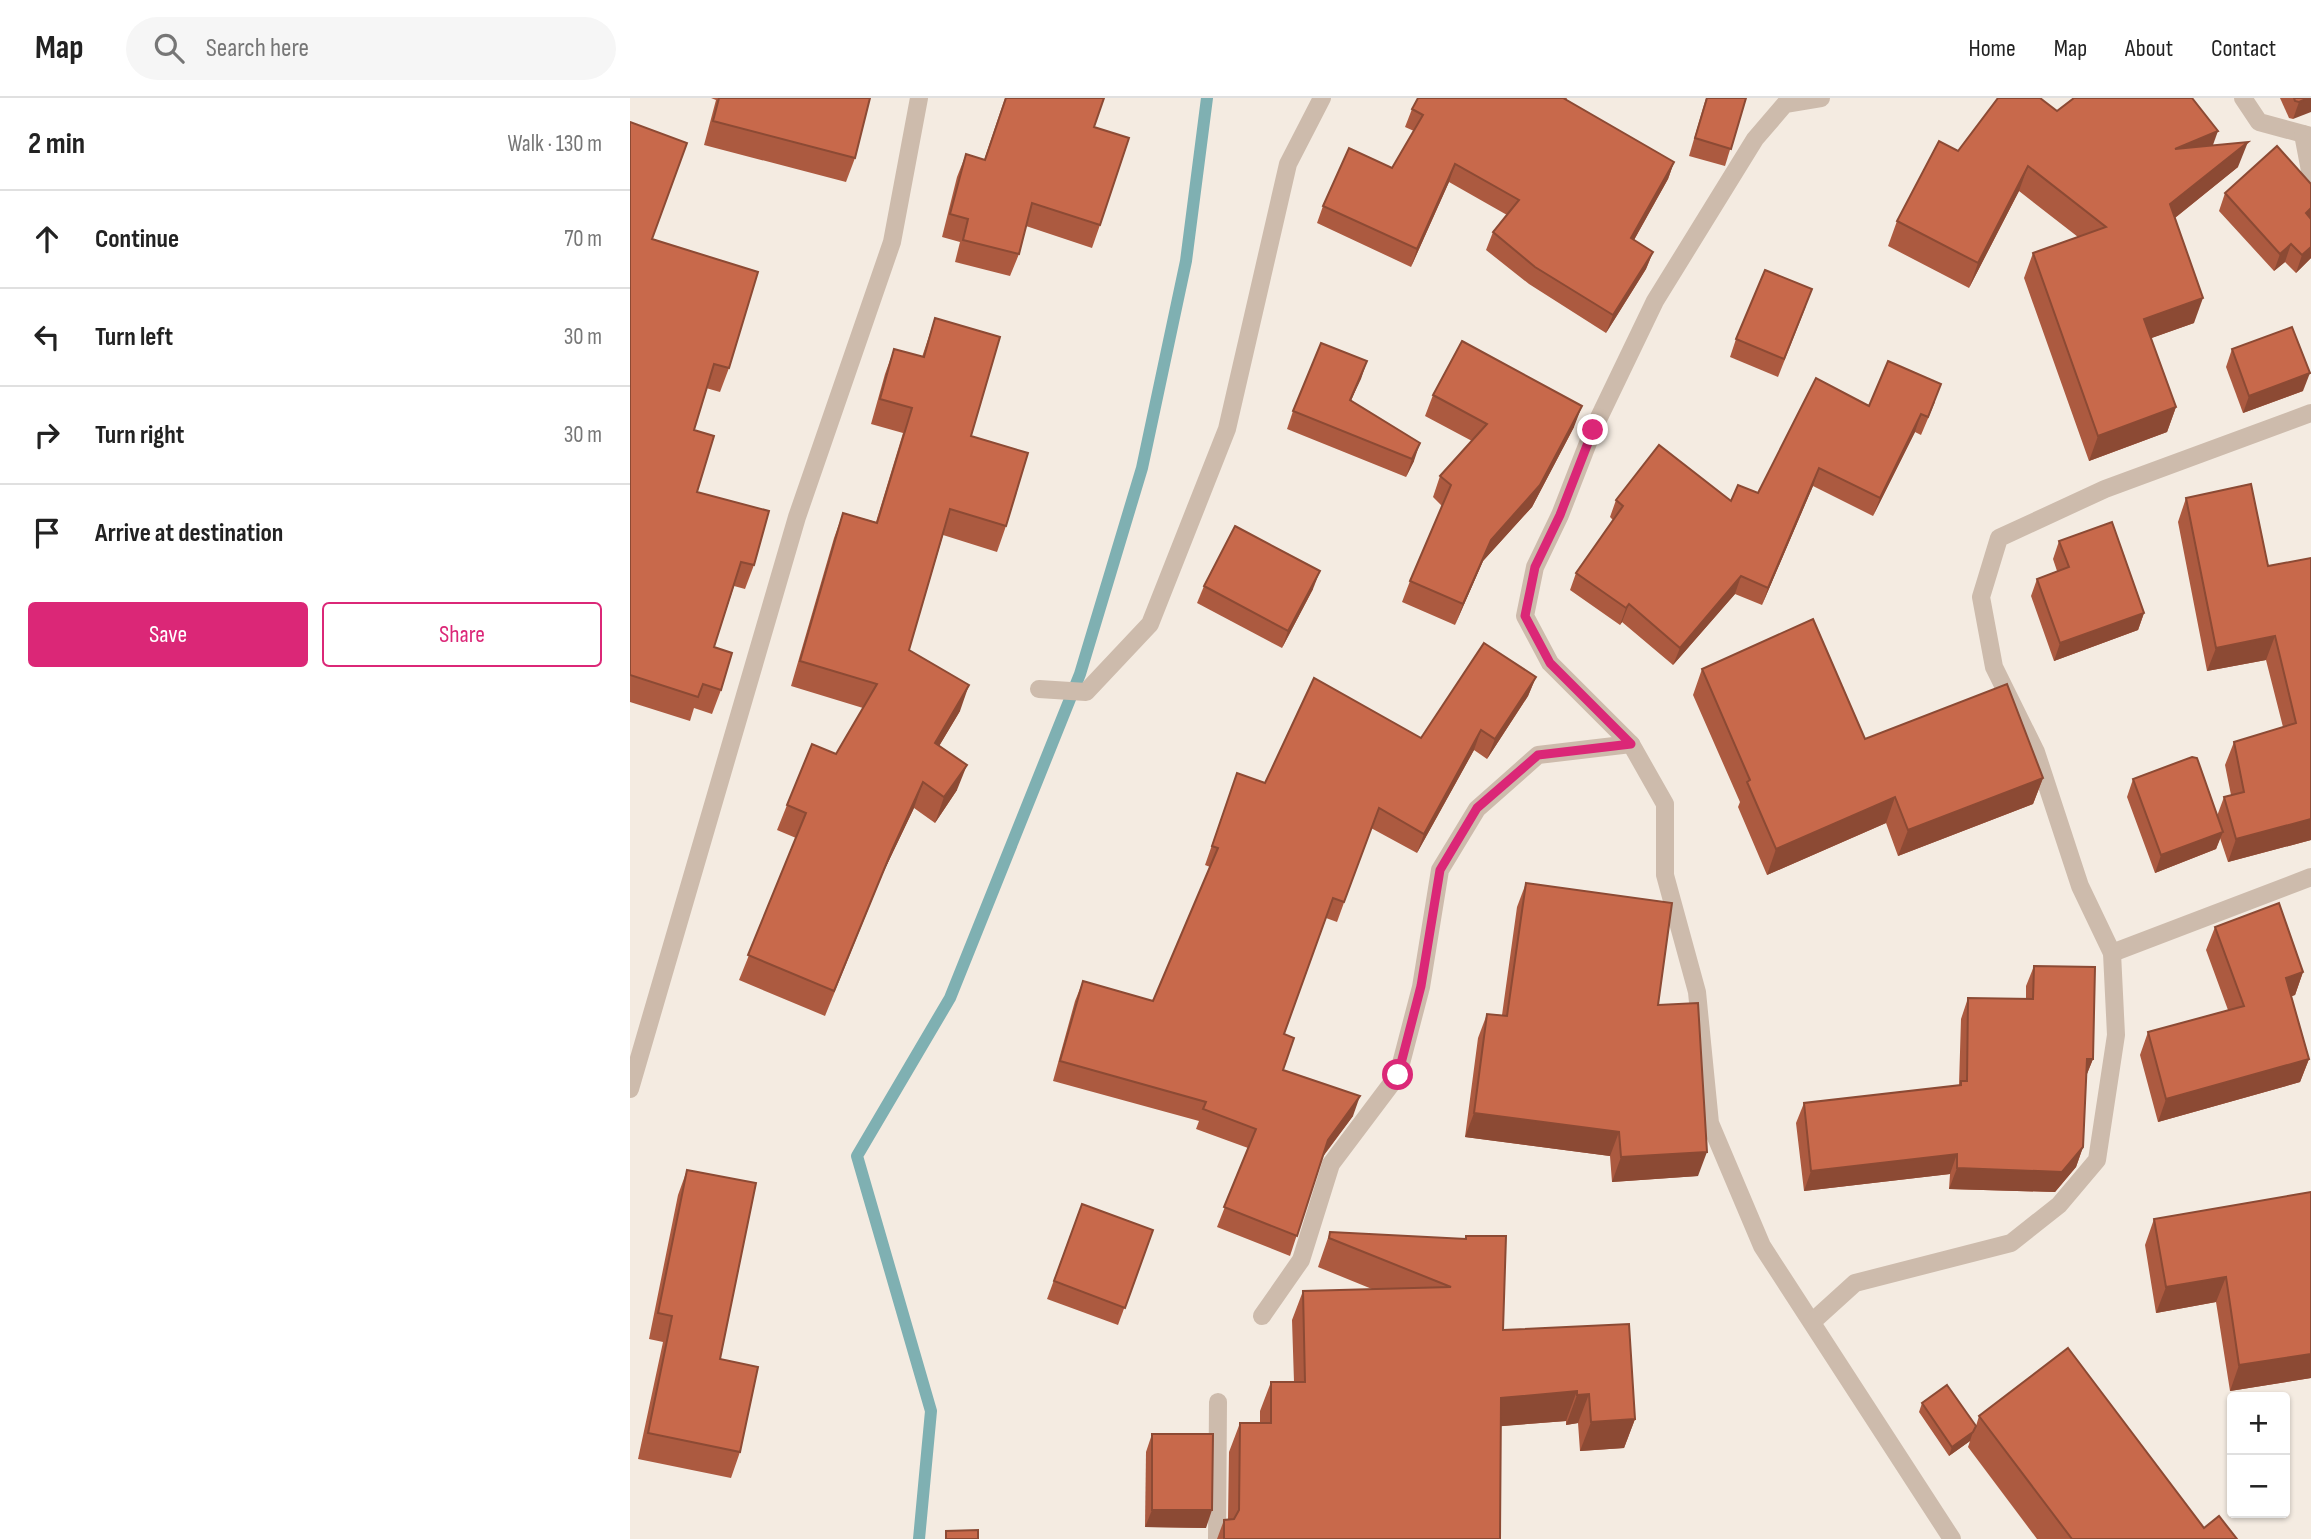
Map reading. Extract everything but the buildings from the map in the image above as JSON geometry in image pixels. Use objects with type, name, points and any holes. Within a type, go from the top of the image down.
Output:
[{"type":"street","points":[[630,1089],[797,517],[892,242],[919,98]]},
{"type":"street","points":[[1039,689],[1086,692],[1150,624],[1227,429],[1288,164],[1322,98]]},
{"type":"street","points":[[1821,98],[1780,101],[1655,301],[1593,430],[1560,515],[1535,567],[1525,616],[1550,663],[1631,744],[1665,804],[1665,876],[1697,992],[1710,1123],[1762,1246],[1952,1539]]},
{"type":"street","points":[[2243,98],[2259,122],[2307,135],[2311,176]]},
{"type":"street","points":[[1812,1322],[1855,1283],[2011,1243],[2059,1205],[2097,1160],[2116,1035],[2112,953],[2080,887],[2036,752],[1994,667],[1981,597],[1998,538],[2105,489],[2311,413]]},
{"type":"street","points":[[1262,1317],[1301,1260],[1331,1164],[1398,1075],[1421,986],[1440,870],[1477,808],[1538,755],[1631,744]]},
{"type":"street","points":[[2112,953],[2311,877]]},
{"type":"street","points":[[1217,1539],[1218,1402]]},
{"type":"waterway","points":[[919,1539],[931,1411],[857,1156],[950,998],[1080,674],[1142,468],[1186,261],[1207,98]]},
{"type":"route","points":[[1398,1075],[1421,986],[1440,870],[1477,808],[1538,755],[1631,744],[1550,663],[1525,616],[1535,567],[1560,515],[1593,430]]}]
